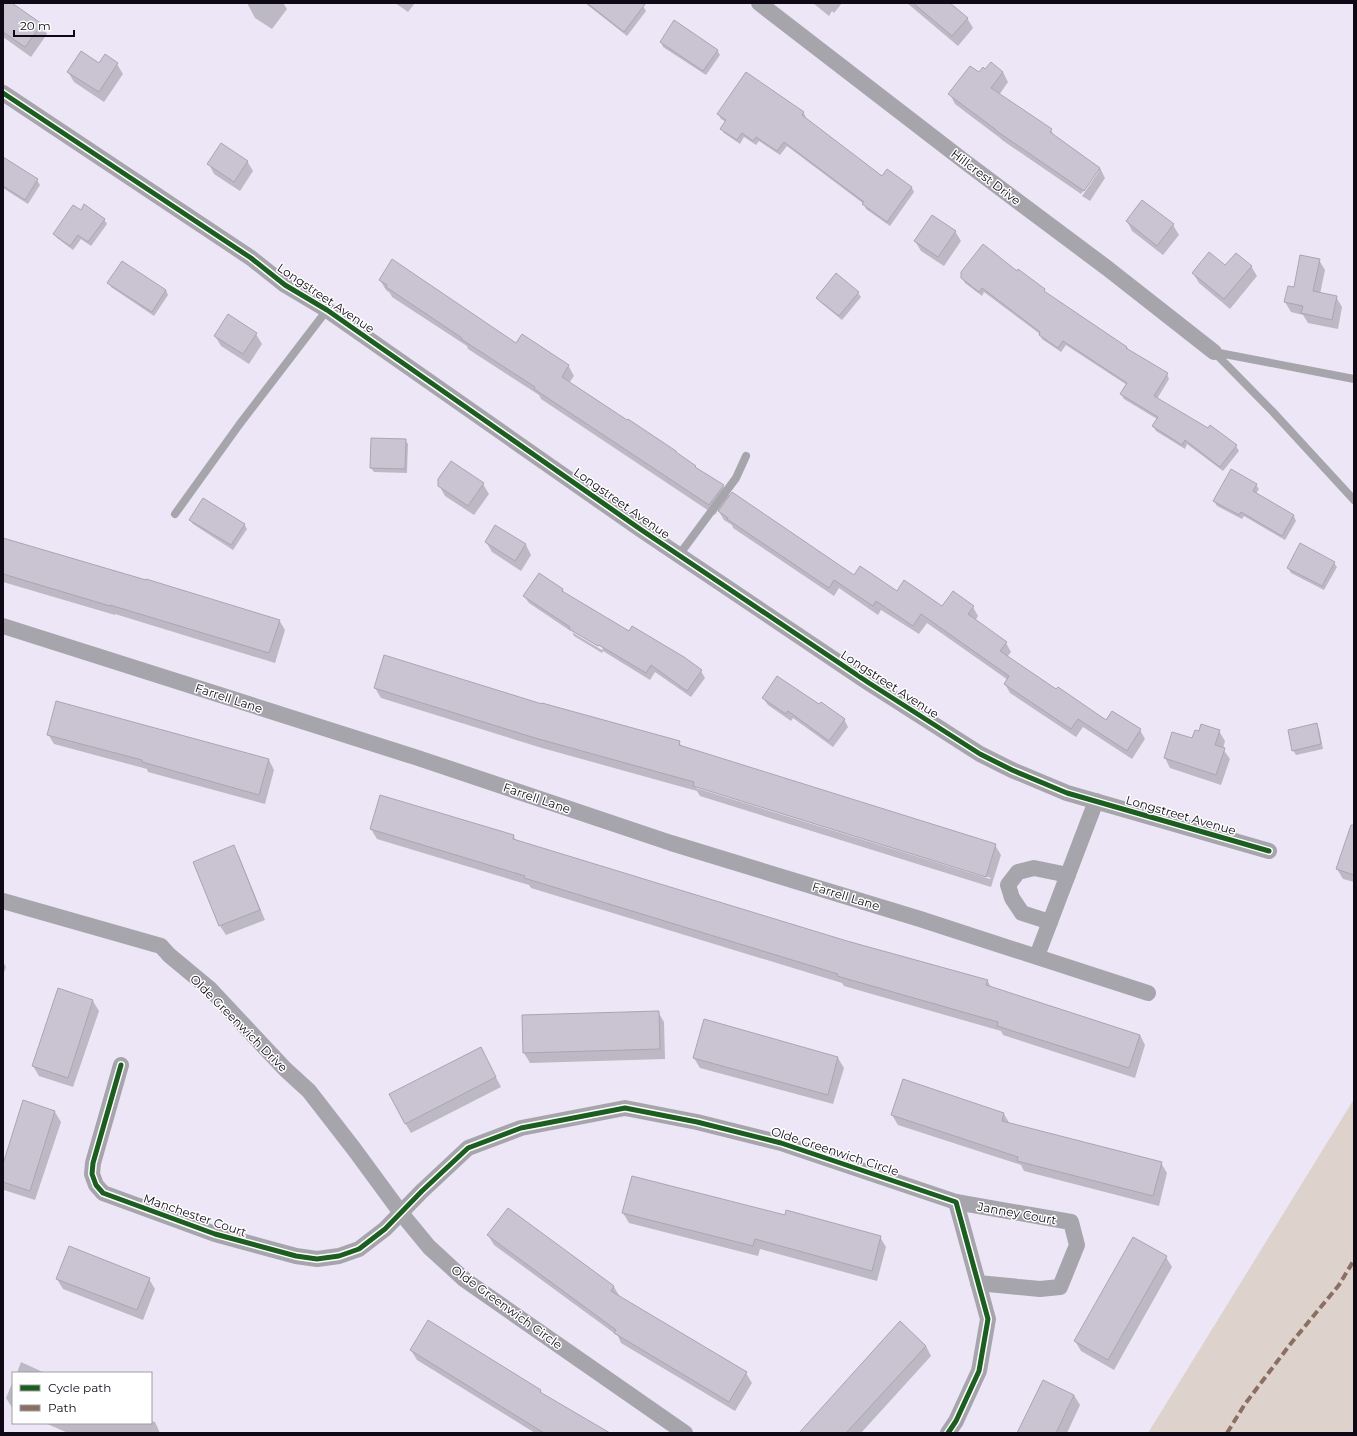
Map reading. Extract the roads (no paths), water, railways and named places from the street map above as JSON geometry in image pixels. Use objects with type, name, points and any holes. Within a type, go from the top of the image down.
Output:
[{"type":"street","name":"Hillcrest Drive","points":[[759,3],[964,161],[1107,268],[1214,352]]},
{"type":"street","name":"Longstreet Avenue","points":[[3,92],[251,258],[285,285],[327,310],[679,555],[869,683],[980,754],[1012,770],[1067,792],[1269,850]]},
{"type":"street","name":"Farrell Lane","points":[[3,626],[408,754],[672,843],[920,919],[1148,993]]},
{"type":"street","points":[[1037,956],[1096,801]]},
{"type":"street","points":[[1050,922],[1022,912],[1012,898],[1008,885],[1018,872],[1034,868],[1068,875]]},
{"type":"street","name":"Olde Greenwich Drive","points":[[3,900],[161,946],[169,955],[210,989],[285,1069],[309,1091],[401,1213]]},
{"type":"street","name":"Manchester Court","points":[[121,1065],[93,1163],[92,1174],[96,1185],[103,1193],[215,1234],[296,1256],[317,1259],[339,1256],[359,1250],[385,1229],[401,1213]]},
{"type":"street","name":"Olde Greenwich Circle","points":[[685,1433],[465,1280],[429,1247],[401,1213],[468,1148],[521,1128],[625,1108],[697,1122],[781,1143],[956,1202]]},
{"type":"street","points":[[948,1433],[956,1421],[979,1371],[988,1319],[956,1202]]},
{"type":"street","name":"Janney Court","points":[[956,1202],[1071,1222],[1077,1245],[1060,1287],[1040,1289],[978,1283]]},
{"type":"lane","points":[[175,514],[239,426],[327,310]]},
{"type":"lane","points":[[1214,352],[1354,379]]},
{"type":"lane","points":[[1214,352],[1273,412],[1354,500]]},
{"type":"lane","points":[[679,555],[736,478],[746,456]]}]
